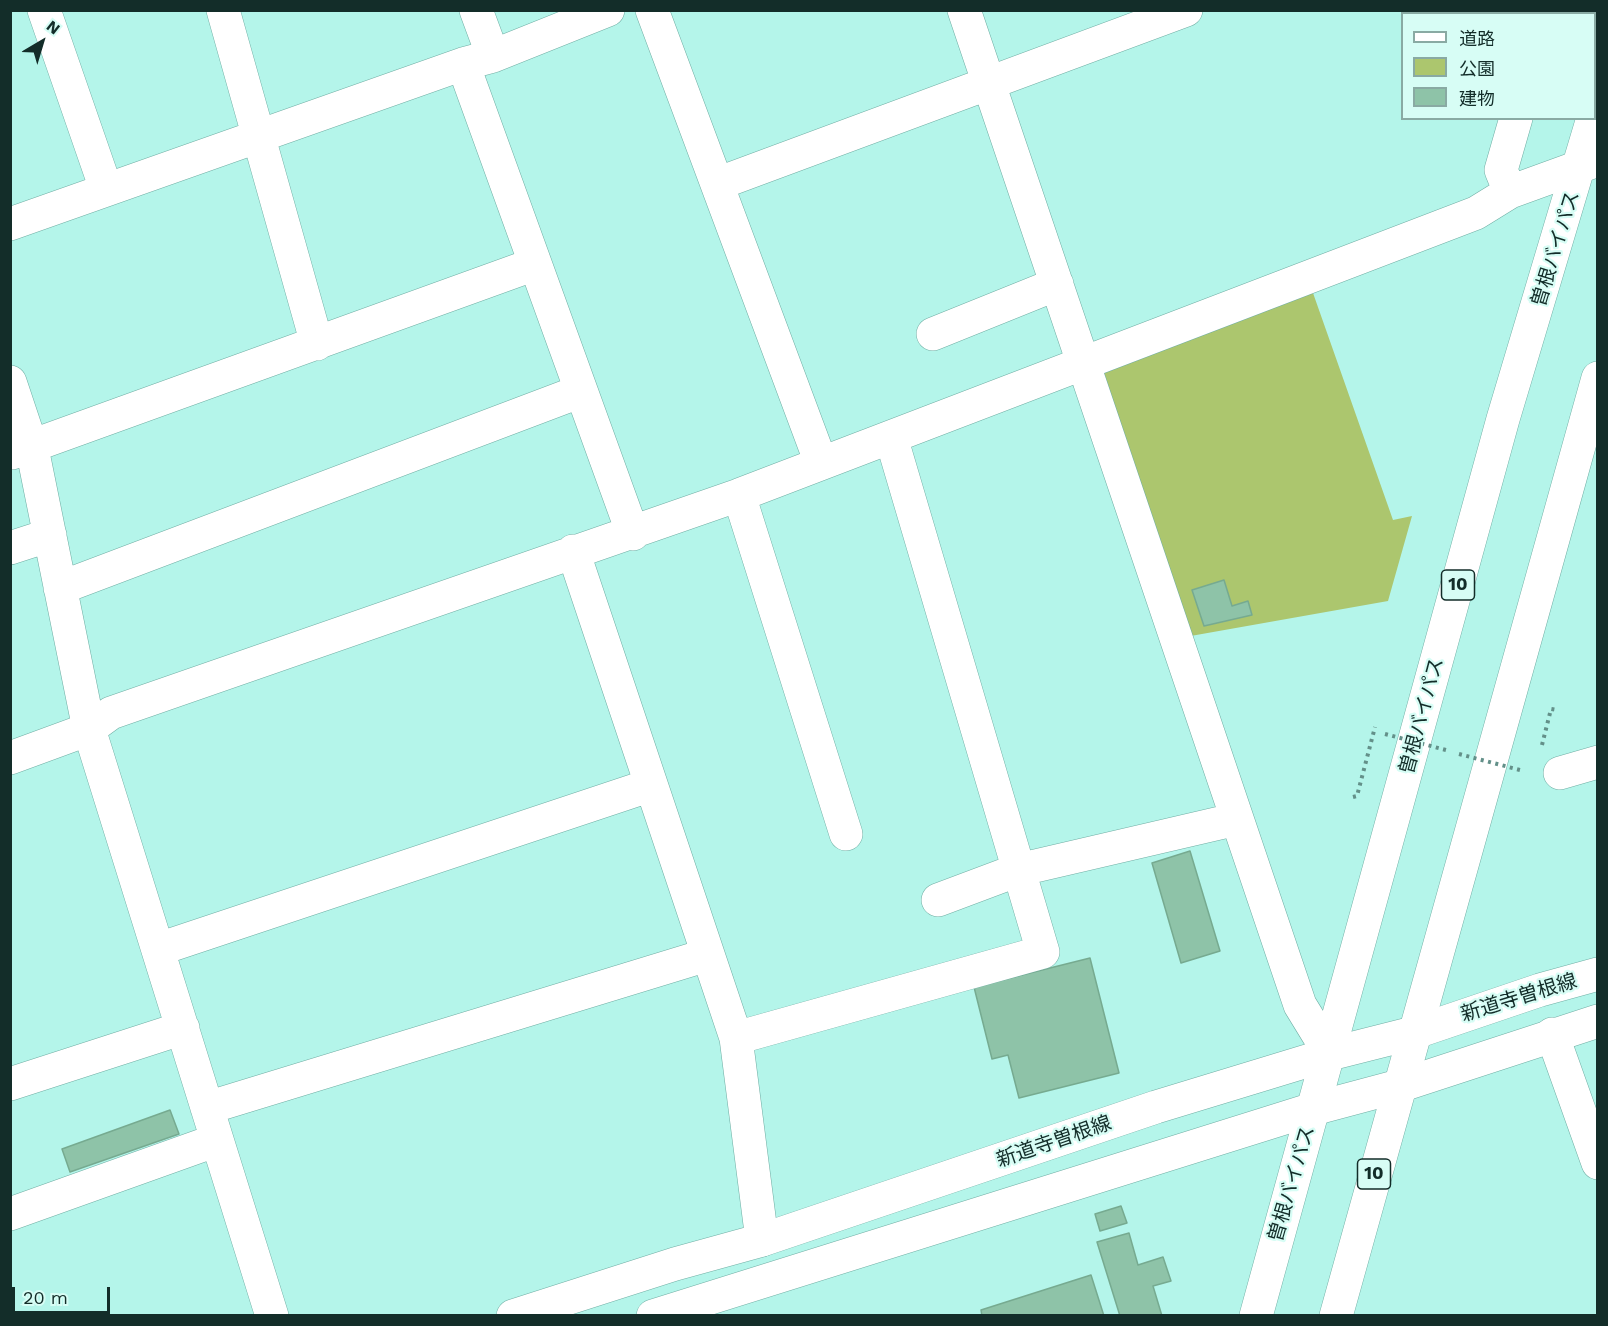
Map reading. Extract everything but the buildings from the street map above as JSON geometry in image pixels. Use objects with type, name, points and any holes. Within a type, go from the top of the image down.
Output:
[{"type":"main road","points":[[44,10],[106,189]]},
{"type":"main road","points":[[223,10],[317,344]]},
{"type":"main road","points":[[476,10],[478,60],[535,264],[633,534]]},
{"type":"main road","points":[[10,224],[478,60],[608,10]]},
{"type":"main road","points":[[652,10],[821,463]]},
{"type":"main road","points":[[964,10],[1300,1005],[1330,1054]]},
{"type":"main road","points":[[717,184],[1186,10]]},
{"type":"main road","points":[[1510,192],[1501,170],[1515,120]]},
{"type":"main road","name":"曽根バイパス","points":[[1256,1316],[1503,419],[1589,163],[1594,120]]},
{"type":"main road","points":[[10,758],[89,729],[111,713],[573,551],[633,534],[740,495],[1476,213],[1510,192],[1589,163]]},
{"type":"main road","points":[[21,451],[535,264]]},
{"type":"main road","points":[[933,334],[1057,284]]},
{"type":"main road","points":[[10,382],[21,451],[50,535],[89,729],[272,1316]]},
{"type":"main road","name":"10","points":[[1336,1316],[1413,1033],[1597,382]]},
{"type":"main road","points":[[60,588],[581,391]]},
{"type":"main road","points":[[736,1038],[1043,952],[891,437]]},
{"type":"main road","points":[[740,495],[846,834]]},
{"type":"main road","points":[[10,548],[50,535]]},
{"type":"main road","points":[[573,551],[736,1038],[762,1240]]},
{"type":"main road","points":[[1560,773],[1598,762]]},
{"type":"main road","points":[[159,949],[651,785]]},
{"type":"main road","points":[[938,900],[1018,870],[1237,819]]},
{"type":"main road","points":[[207,1108],[707,955]]},
{"type":"main road","name":"新道寺曽根線","points":[[513,1316],[675,1264],[762,1240],[1156,1107],[1330,1054],[1413,1033],[1540,990],[1598,974]]},
{"type":"main road","points":[[653,1316],[1313,1109],[1399,1086],[1552,1034],[1598,1021]]},
{"type":"main road","points":[[10,1084],[183,1028]]},
{"type":"main road","points":[[1552,1034],[1598,1163]]},
{"type":"main road","points":[[10,1214],[217,1140]]},
{"type":"path","points":[[1532,738],[1543,740],[1551,709],[1557,710]]},
{"type":"path","points":[[1355,796],[1374,729]]},
{"type":"path","points":[[1386,734],[1520,770]]},
{"type":"green space","points":[[1313,293],[1393,520],[1412,516],[1388,601],[1185,637],[1096,374]]}]
